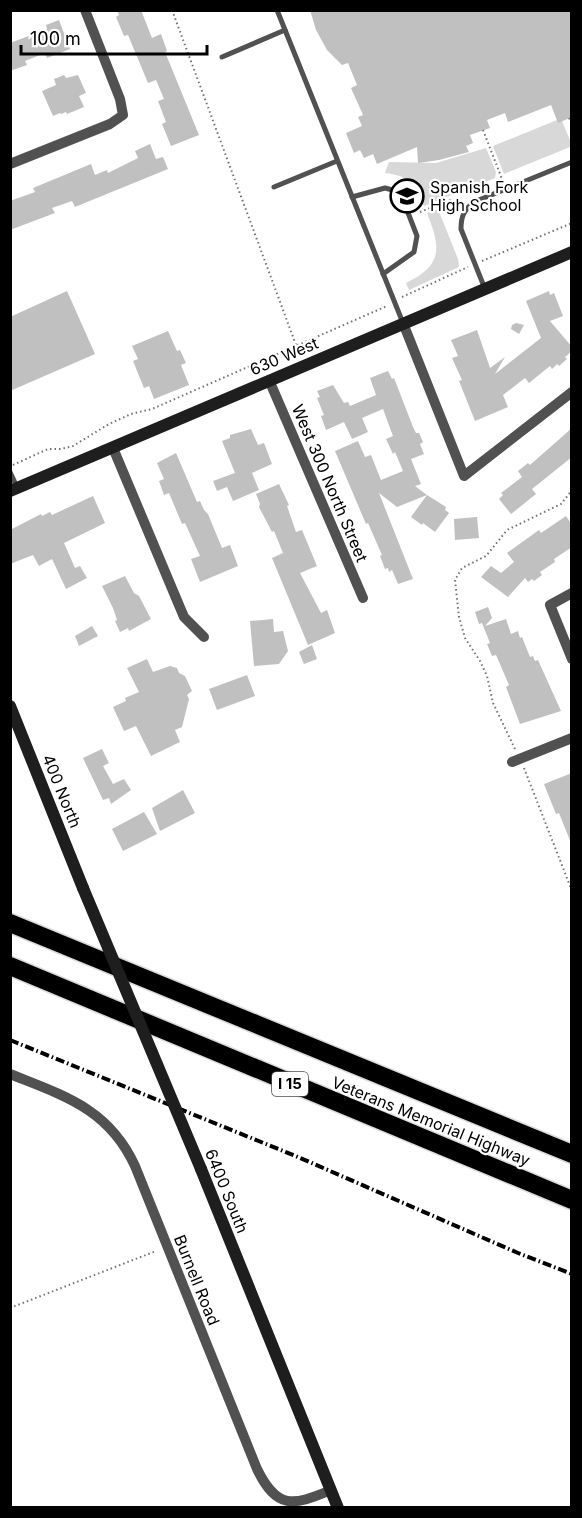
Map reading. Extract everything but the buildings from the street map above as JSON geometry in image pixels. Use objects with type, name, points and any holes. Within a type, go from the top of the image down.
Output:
[{"type":"highway","name":"Veterans Memorial Highway","points":[[10,923],[572,1154]]},
{"type":"highway","name":"Veterans Memorial Highway","points":[[10,966],[572,1200]]},
{"type":"main road","name":"630 West","points":[[14,490],[572,252]]},
{"type":"main road","name":"400 North","points":[[10,706],[83,888]]},
{"type":"main road","name":"6400 South","points":[[83,888],[201,1168],[338,1508]]},
{"type":"street","points":[[10,164],[110,124],[123,115],[120,99],[86,10]]},
{"type":"street","points":[[403,323],[464,477],[572,392]]},
{"type":"street","name":"West 300 North Street","points":[[269,380],[363,598]]},
{"type":"street","points":[[113,448],[184,617],[204,637]]},
{"type":"street","points":[[572,593],[550,605],[572,659]]},
{"type":"street","points":[[516,761],[572,738]]},
{"type":"street","name":"Burnell Road","points":[[10,1074],[72,1099],[87,1108],[110,1127],[129,1153],[257,1469],[269,1490],[275,1497],[294,1502],[331,1490]]},
{"type":"lane","points":[[277,10],[403,323]]},
{"type":"lane","points":[[222,57],[285,30]]},
{"type":"lane","points":[[274,187],[337,161]]},
{"type":"lane","points":[[485,289],[461,229],[461,219],[466,208],[474,202],[572,162]]},
{"type":"lane","points":[[352,197],[385,188],[400,192],[413,225],[417,236],[414,252],[382,274]]},
{"type":"lane","points":[[10,472],[14,490]]},
{"type":"path","points":[[172,10],[296,345]]},
{"type":"path","points":[[569,118],[572,124]]},
{"type":"path","points":[[483,130],[502,179]]},
{"type":"path","points":[[420,212],[453,199]]},
{"type":"path","points":[[486,260],[572,224]]},
{"type":"path","points":[[408,294],[466,268]]},
{"type":"path","points":[[16,463],[48,449],[73,446],[109,424],[131,414],[152,409],[385,307]]},
{"type":"path","points":[[572,490],[561,504],[550,511],[507,530],[486,556],[462,568],[454,580],[459,617],[465,638],[487,676],[493,703],[572,891]]},
{"type":"path","points":[[10,1308],[167,1246]]},
{"type":"shaded area","points":[[557,120],[562,121],[572,145],[504,174],[493,146]]},
{"type":"shaded area","points":[[486,148],[496,172],[495,178],[424,206],[410,182],[400,176],[385,173],[389,162],[436,163]]},
{"type":"shaded area","points":[[438,209],[459,267],[409,290],[406,283],[427,269],[436,254],[435,236],[427,213]]},
{"type":"railway","points":[[10,1040],[298,1157],[518,1253],[572,1274]]},
{"type":"place","name":"Spanish Fork High School","points":[[407,196]]}]
